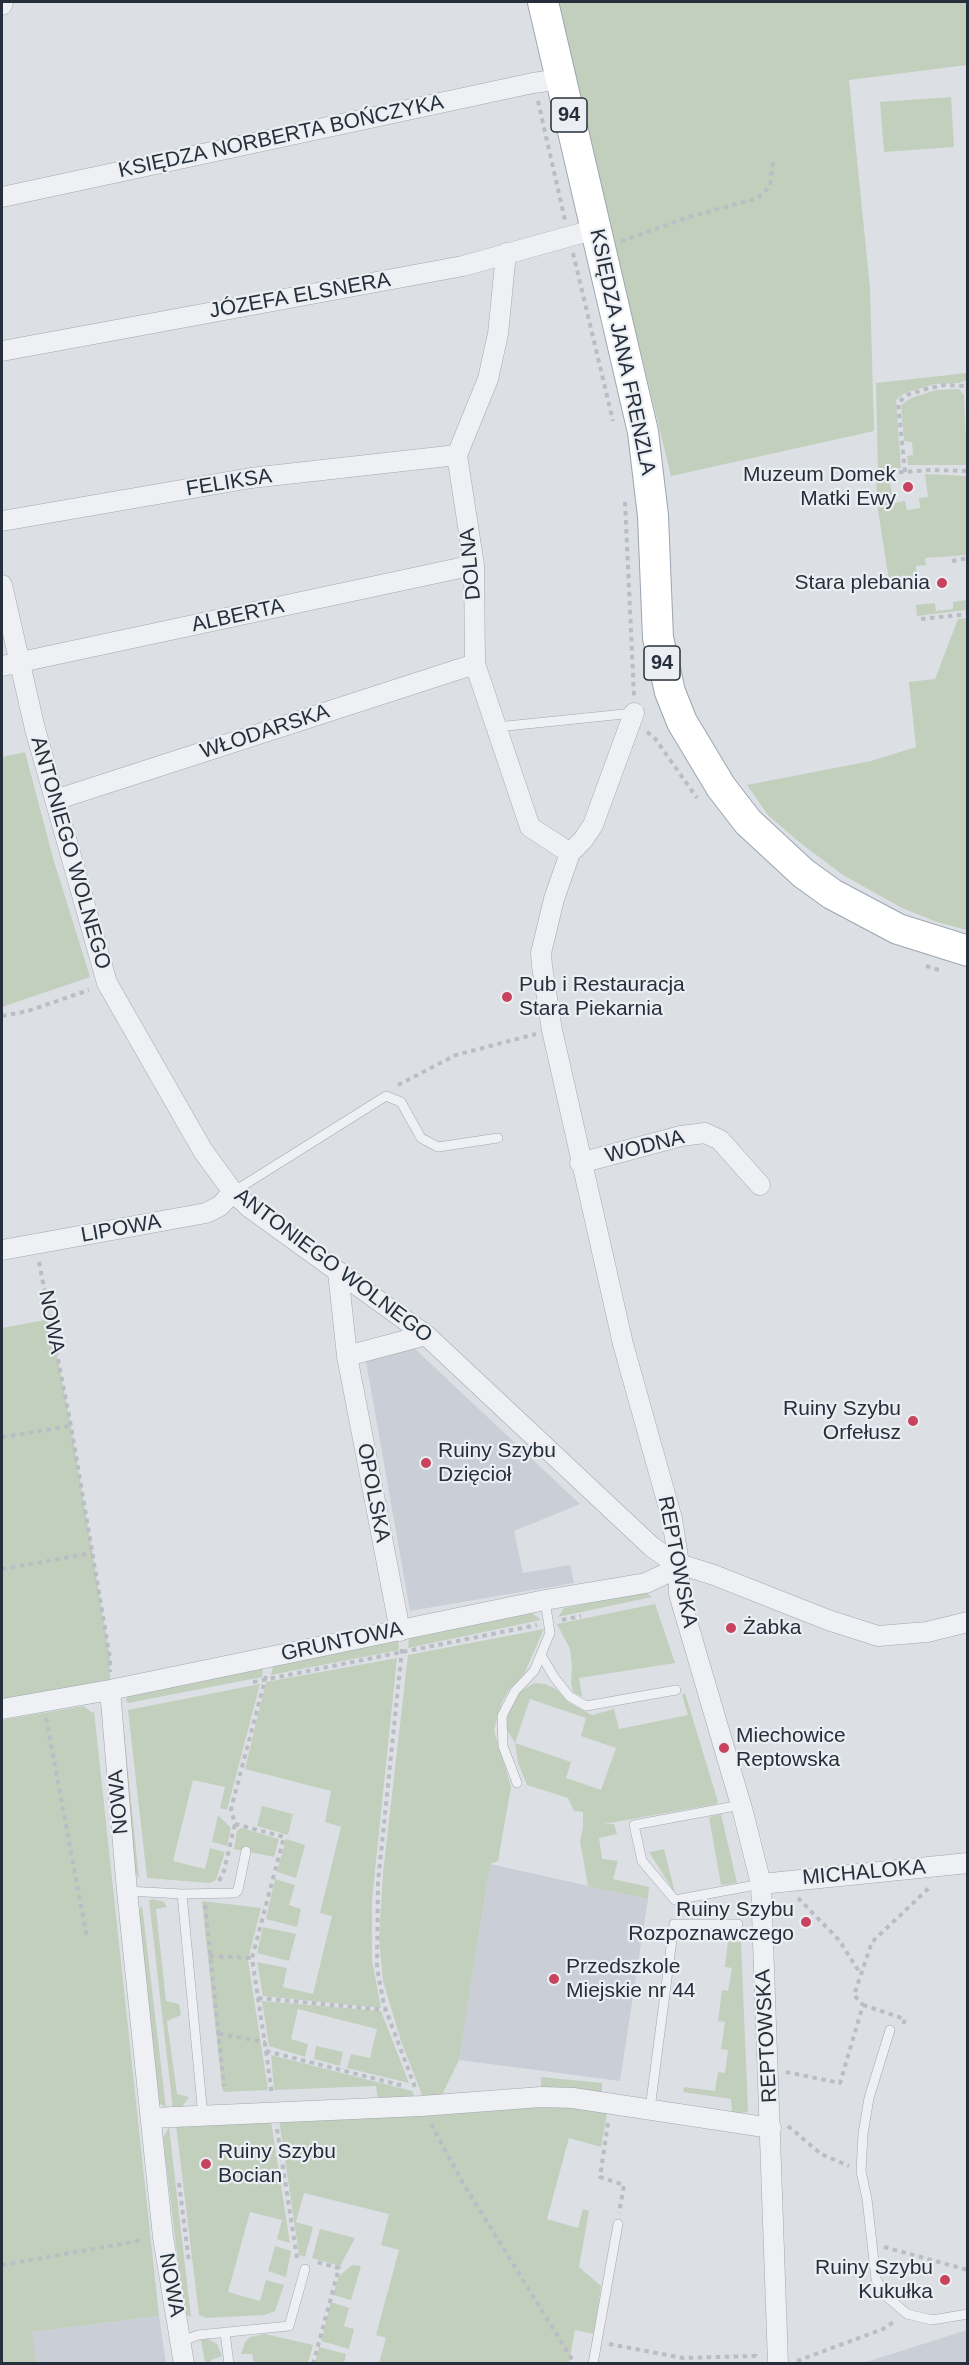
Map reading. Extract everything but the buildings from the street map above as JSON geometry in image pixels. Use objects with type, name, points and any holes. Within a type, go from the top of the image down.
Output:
[{"type":"main road","name":"KSIĘDZA JANA FRENZLA","points":[[543,2],[643,432],[653,516],[658,638],[670,692],[682,722],[721,788],[748,822],[774,849],[803,873],[832,894],[898,929],[968,951]]},
{"type":"street","name":"KSIĘDZA NORBERTA BOŃCZYKA","points":[[2,196],[533,83],[561,79]]},
{"type":"street","name":"JÓZEFA ELSNERA","points":[[2,351],[463,266],[506,253],[598,238]]},
{"type":"street","points":[[457,455],[488,379],[498,334],[506,253]]},
{"type":"street","name":"FELIKSA","points":[[2,521],[251,478],[457,455]]},
{"type":"street","name":"DOLNA","points":[[457,455],[474,565],[475,664],[530,827],[570,853]]},
{"type":"street","name":"ALBERTA","points":[[11,664],[474,565]]},
{"type":"street","name":"ANTONIEGO WOLNEGO","points":[[2,585],[11,664],[34,729],[107,983],[203,1151],[232,1192],[250,1208],[426,1335],[652,1547],[679,1564],[714,1575],[847,1627],[878,1636],[927,1632],[968,1622]]},
{"type":"street","name":"WŁODARSKA","points":[[54,800],[475,664]]},
{"type":"street","name":"REPTOWSKA","points":[[634,713],[593,825],[570,853],[554,899],[541,953],[552,1030],[580,1163],[623,1344],[672,1519],[679,1564],[679,1594],[741,1805],[761,1884],[778,2364]]},
{"type":"street","name":"WODNA","points":[[580,1163],[681,1136],[705,1133],[720,1140],[760,1185]]},
{"type":"street","name":"LIPOWA","points":[[2,1250],[206,1213],[220,1206],[232,1192]]},
{"type":"street","name":"OPOLSKA","points":[[338,1272],[347,1356],[400,1630]]},
{"type":"street","points":[[347,1356],[426,1335]]},
{"type":"street","name":"GRUNTOWA","points":[[2,1709],[110,1690],[545,1600],[646,1583],[679,1564]]},
{"type":"street","name":"NOWA","points":[[110,1690],[127,1891],[163,2237],[184,2364]]},
{"type":"street","name":"MICHALOKA","points":[[761,1884],[960,1864]]},
{"type":"street","points":[[152,2118],[275,2114],[419,2098],[541,2097],[573,2098],[771,2128]]},
{"type":"lane","points":[[496,727],[634,713]]},
{"type":"lane","points":[[232,1192],[386,1096],[400,1102],[421,1138],[438,1147],[498,1138]]},
{"type":"lane","points":[[518,1783],[503,1746],[502,1716],[515,1691],[534,1671],[550,1634],[545,1600]]},
{"type":"lane","points":[[541,1655],[569,1696],[586,1706],[676,1690]]},
{"type":"lane","points":[[741,1805],[634,1825],[642,1861],[675,1899],[761,1884]]},
{"type":"lane","points":[[127,1891],[229,1894],[238,1890],[246,1851]]},
{"type":"lane","points":[[182,1894],[203,2116]]},
{"type":"lane","points":[[650,2109],[674,1924],[738,1924]]},
{"type":"lane","points":[[890,2030],[869,2098],[863,2134],[861,2171],[867,2199],[876,2279],[886,2295],[907,2314],[932,2320],[968,2314]]},
{"type":"lane","points":[[593,2364],[618,2224]]},
{"type":"lane","points":[[180,2342],[198,2335],[289,2326],[305,2269]]},
{"type":"lane","points":[[225,2332],[229,2364]]},
{"type":"path","points":[[598,238],[758,198],[770,186],[773,162]]},
{"type":"path","points":[[905,472],[898,403],[907,395],[926,388],[944,385],[967,386],[968,407]]},
{"type":"path","points":[[890,473],[930,470],[968,471]]},
{"type":"path","points":[[952,561],[968,558]]},
{"type":"path","points":[[921,619],[968,614]]},
{"type":"path","points":[[2,1016],[28,1011],[107,983]]},
{"type":"path","points":[[386,1096],[400,1084],[456,1055],[552,1030]]},
{"type":"path","name":"NOWA","points":[[36,1244],[71,1426],[110,1658],[110,1690]]},
{"type":"path","points":[[2,1437],[71,1426]]},
{"type":"path","points":[[2,1569],[92,1553]]},
{"type":"path","points":[[241,1684],[582,1616]]},
{"type":"path","points":[[400,1630],[403,1653],[378,1882],[376,1930],[376,1968],[386,2010],[419,2098],[463,2183],[575,2364]]},
{"type":"path","points":[[224,2086],[205,1905],[224,1871],[235,1824],[231,1809],[264,1680],[273,1656]]},
{"type":"path","points":[[35,1720],[47,1718],[87,1938]]},
{"type":"path","points":[[235,1824],[284,1837],[252,1958],[297,2258],[339,2268],[313,2364]]},
{"type":"path","points":[[902,2030],[905,2019],[863,2005],[854,1995],[872,1942],[960,1864]]},
{"type":"path","points":[[781,1881],[839,1940],[861,1974]]},
{"type":"path","points":[[210,1956],[252,1958]]},
{"type":"path","points":[[258,1998],[386,2010]]},
{"type":"path","points":[[767,2069],[840,2083],[863,2005]]},
{"type":"path","points":[[219,2034],[265,2042]]},
{"type":"path","points":[[266,2051],[419,2098]]},
{"type":"path","points":[[611,2104],[600,2177],[624,2185],[618,2224]]},
{"type":"path","points":[[771,2128],[787,2125],[821,2154],[861,2171]]},
{"type":"path","points":[[2,2265],[163,2237]]},
{"type":"path","points":[[881,2246],[968,2270]]},
{"type":"path","points":[[790,2364],[883,2329],[907,2314]]},
{"type":"path","points":[[597,2342],[683,2358],[756,2356],[757,2364]]},
{"type":"shaded area","points":[[414,1348],[580,1504],[514,1531],[523,1573],[570,1565],[574,1583],[410,1611],[365,1356]]},
{"type":"shaded area","name":"Przedszkole Miejskie nr 44","points":[[490,1864],[648,1899],[620,2081],[459,2060]]},
{"type":"shaded area","points":[[159,2316],[166,2363],[36,2363],[31,2332]]},
{"type":"shaded area","points":[[967,2330],[967,2363],[863,2363]]},
{"type":"green space","points":[[558,2],[967,2],[967,65],[849,80],[870,288],[874,431],[671,476],[596,170]]},
{"type":"green space","points":[[951,97],[954,147],[884,152],[880,102]]},
{"type":"green space","points":[[967,373],[967,380],[959,383],[935,384],[905,393],[896,400],[901,468],[878,471],[876,383]]},
{"type":"green space","points":[[959,389],[964,395],[967,465],[908,465],[907,456],[913,455],[912,442],[904,441],[901,405],[911,398],[936,390]]},
{"type":"green space","points":[[925,474],[967,476],[967,555],[925,558],[926,565],[916,566],[917,576],[889,581],[878,510],[876,479],[889,479],[894,503],[905,501],[907,510],[920,508],[919,498],[928,497]]},
{"type":"green space","points":[[967,600],[967,610],[917,616],[916,605],[935,603],[936,611],[953,609],[953,602]]},
{"type":"green space","points":[[968,618],[967,930],[937,922],[902,908],[843,875],[768,815],[747,785],[871,761],[916,747],[909,682],[935,679],[958,619]]},
{"type":"green space","points":[[25,752],[53,858],[90,977],[2,1007],[2,757]]},
{"type":"green space","points":[[50,1319],[71,1426],[110,1658],[110,1690],[2,1709],[2,1328]]},
{"type":"green space","points":[[646,1592],[652,1597],[558,1617],[564,1608]]},
{"type":"green space","points":[[655,1604],[675,1663],[579,1678],[582,1697],[573,1692],[570,1649],[557,1624]]},
{"type":"green space","points":[[532,1613],[541,1620],[408,1648],[409,1638]]},
{"type":"green space","points":[[544,1629],[524,1674],[509,1690],[502,1702],[494,1730],[511,1787],[498,1861],[490,1864],[459,2060],[440,2099],[424,2100],[401,2041],[383,1981],[379,1939],[383,1873],[408,1655]]},
{"type":"green space","points":[[398,1640],[399,1650],[271,1675],[273,1666]]},
{"type":"green space","points":[[397,1658],[372,1900],[372,1960],[381,2008],[263,1996],[257,1962],[287,1968],[283,1987],[313,1994],[332,1916],[320,1913],[341,1827],[325,1822],[331,1791],[245,1769],[266,1682]]},
{"type":"green space","points":[[263,1668],[262,1677],[128,1703],[126,1700],[127,1696]]},
{"type":"green space","points":[[534,1683],[545,1684],[556,1689],[568,1702],[592,1715],[614,1709],[619,1729],[688,1715],[682,1695],[685,1693],[718,1802],[604,1824],[614,1824],[617,1834],[599,1838],[602,1859],[618,1861],[613,1879],[649,1887],[648,1899],[588,1886],[580,1841],[583,1812],[574,1811],[568,1798],[527,1785],[518,1763],[515,1743],[507,1730],[507,1719],[520,1692]],"holes":[[[530,1699],[586,1718],[581,1736],[616,1748],[601,1790],[566,1778],[571,1762],[515,1743]]]},
{"type":"green space","points":[[260,1684],[227,1810],[220,1808],[225,1787],[193,1780],[173,1861],[205,1869],[210,1848],[225,1852],[216,1880],[210,1883],[147,1878],[128,1710]]},
{"type":"green space","points":[[84,1706],[92,1713],[94,1711],[159,2316],[32,2332],[36,2363],[2,2363],[2,1720]]},
{"type":"green space","points":[[117,1711],[122,1712],[139,1879],[135,1872]]},
{"type":"green space","points":[[262,1806],[293,1814],[288,1835],[257,1826]]},
{"type":"green space","points":[[721,1814],[737,1883],[721,1885],[709,1817]]},
{"type":"green space","points":[[218,1815],[231,1828],[227,1846],[212,1842]]},
{"type":"green space","points":[[241,1828],[279,1839],[274,1857],[234,1849],[237,1831]]},
{"type":"green space","points":[[286,1839],[305,1845],[296,1878],[277,1872]]},
{"type":"green space","points":[[664,1849],[675,1893],[649,1852]]},
{"type":"green space","points":[[275,1879],[295,1885],[289,1905],[301,1909],[297,1927],[266,1919]]},
{"type":"green space","points":[[149,1900],[164,1902],[167,1907],[156,1909],[166,2001],[179,2004],[181,2015],[167,2021],[177,2094],[189,2097],[182,2107],[173,2110]]},
{"type":"green space","points":[[202,1901],[261,1908],[248,1960],[268,2090],[224,2092],[222,2088]]},
{"type":"green space","points":[[142,1905],[166,2108],[158,2102],[139,1911]]},
{"type":"green space","points":[[263,1927],[296,1934],[289,1961],[257,1953]]},
{"type":"green space","points":[[728,1941],[741,1942],[748,2112],[732,2114],[731,2099],[683,2092],[684,2087],[715,2091],[718,2072],[725,2073],[728,2050],[721,2049],[725,2022],[718,2021],[722,1990],[728,1991],[732,1968],[725,1967]]},
{"type":"green space","points":[[262,2001],[381,2011],[409,2083],[347,2068],[351,2054],[370,2058],[377,2029],[298,2009],[291,2039],[308,2044],[305,2057],[269,2046]]},
{"type":"green space","points":[[316,2046],[343,2052],[340,2066],[314,2059]]},
{"type":"green space","points":[[271,2055],[412,2091],[416,2101],[378,2100],[376,2086],[274,2090]]},
{"type":"green space","points":[[541,2077],[602,2083],[602,2095],[541,2091]]},
{"type":"green space","points":[[561,2101],[608,2108],[601,2147],[569,2138],[547,2219],[578,2228],[583,2209],[589,2211],[579,2267],[601,2286],[594,2334],[575,2330],[569,2363],[379,2363],[386,2338],[376,2335],[399,2250],[381,2245],[389,2214],[304,2193],[296,2222],[313,2227],[305,2257],[299,2255],[279,2119]]},
{"type":"green space","points":[[271,2121],[290,2243],[277,2239],[282,2220],[250,2212],[228,2292],[260,2301],[266,2280],[284,2285],[275,2311],[264,2315],[206,2318],[199,2315],[176,2125]]},
{"type":"green space","points":[[169,2127],[191,2317],[184,2313],[163,2138]]},
{"type":"green space","points":[[320,2229],[355,2238],[340,2266],[312,2258]]},
{"type":"green space","points":[[275,2246],[291,2251],[286,2277],[268,2271]]},
{"type":"green space","points":[[352,2265],[361,2266],[351,2300],[333,2295],[339,2276]]},
{"type":"green space","points":[[331,2302],[349,2308],[344,2326],[354,2329],[349,2349],[321,2341]]},
{"type":"green space","points":[[265,2334],[313,2345],[308,2363],[254,2363],[252,2354],[241,2354],[245,2342],[250,2337]]},
{"type":"green space","points":[[208,2339],[217,2344],[222,2356],[211,2360],[211,2363],[205,2363],[201,2340]]},
{"type":"green space","points":[[319,2347],[346,2354],[344,2363],[315,2363]]},
{"type":"place","name":"Muzeum Domek Matki Ewy","points":[[908,487]]},
{"type":"place","name":"Stara plebania","points":[[942,583]]},
{"type":"place","name":"Pub i Restauracja Stara Piekarnia","points":[[507,997]]},
{"type":"place","name":"Ruiny Szybu Orfełusz","points":[[913,1421]]},
{"type":"place","name":"Ruiny Szybu Dzięcioł","points":[[426,1463]]},
{"type":"place","name":"Żabka","points":[[731,1628]]},
{"type":"place","name":"Miechowice Reptowska","points":[[724,1748]]},
{"type":"place","name":"Ruiny Szybu Rozpoznawczego","points":[[806,1922]]},
{"type":"place","name":"Przedszkole Miejskie nr 44","points":[[554,1979]]},
{"type":"place","name":"Ruiny Szybu Bocian","points":[[206,2164]]},
{"type":"place","name":"Ruiny Szybu Kukułka","points":[[945,2280]]}]
